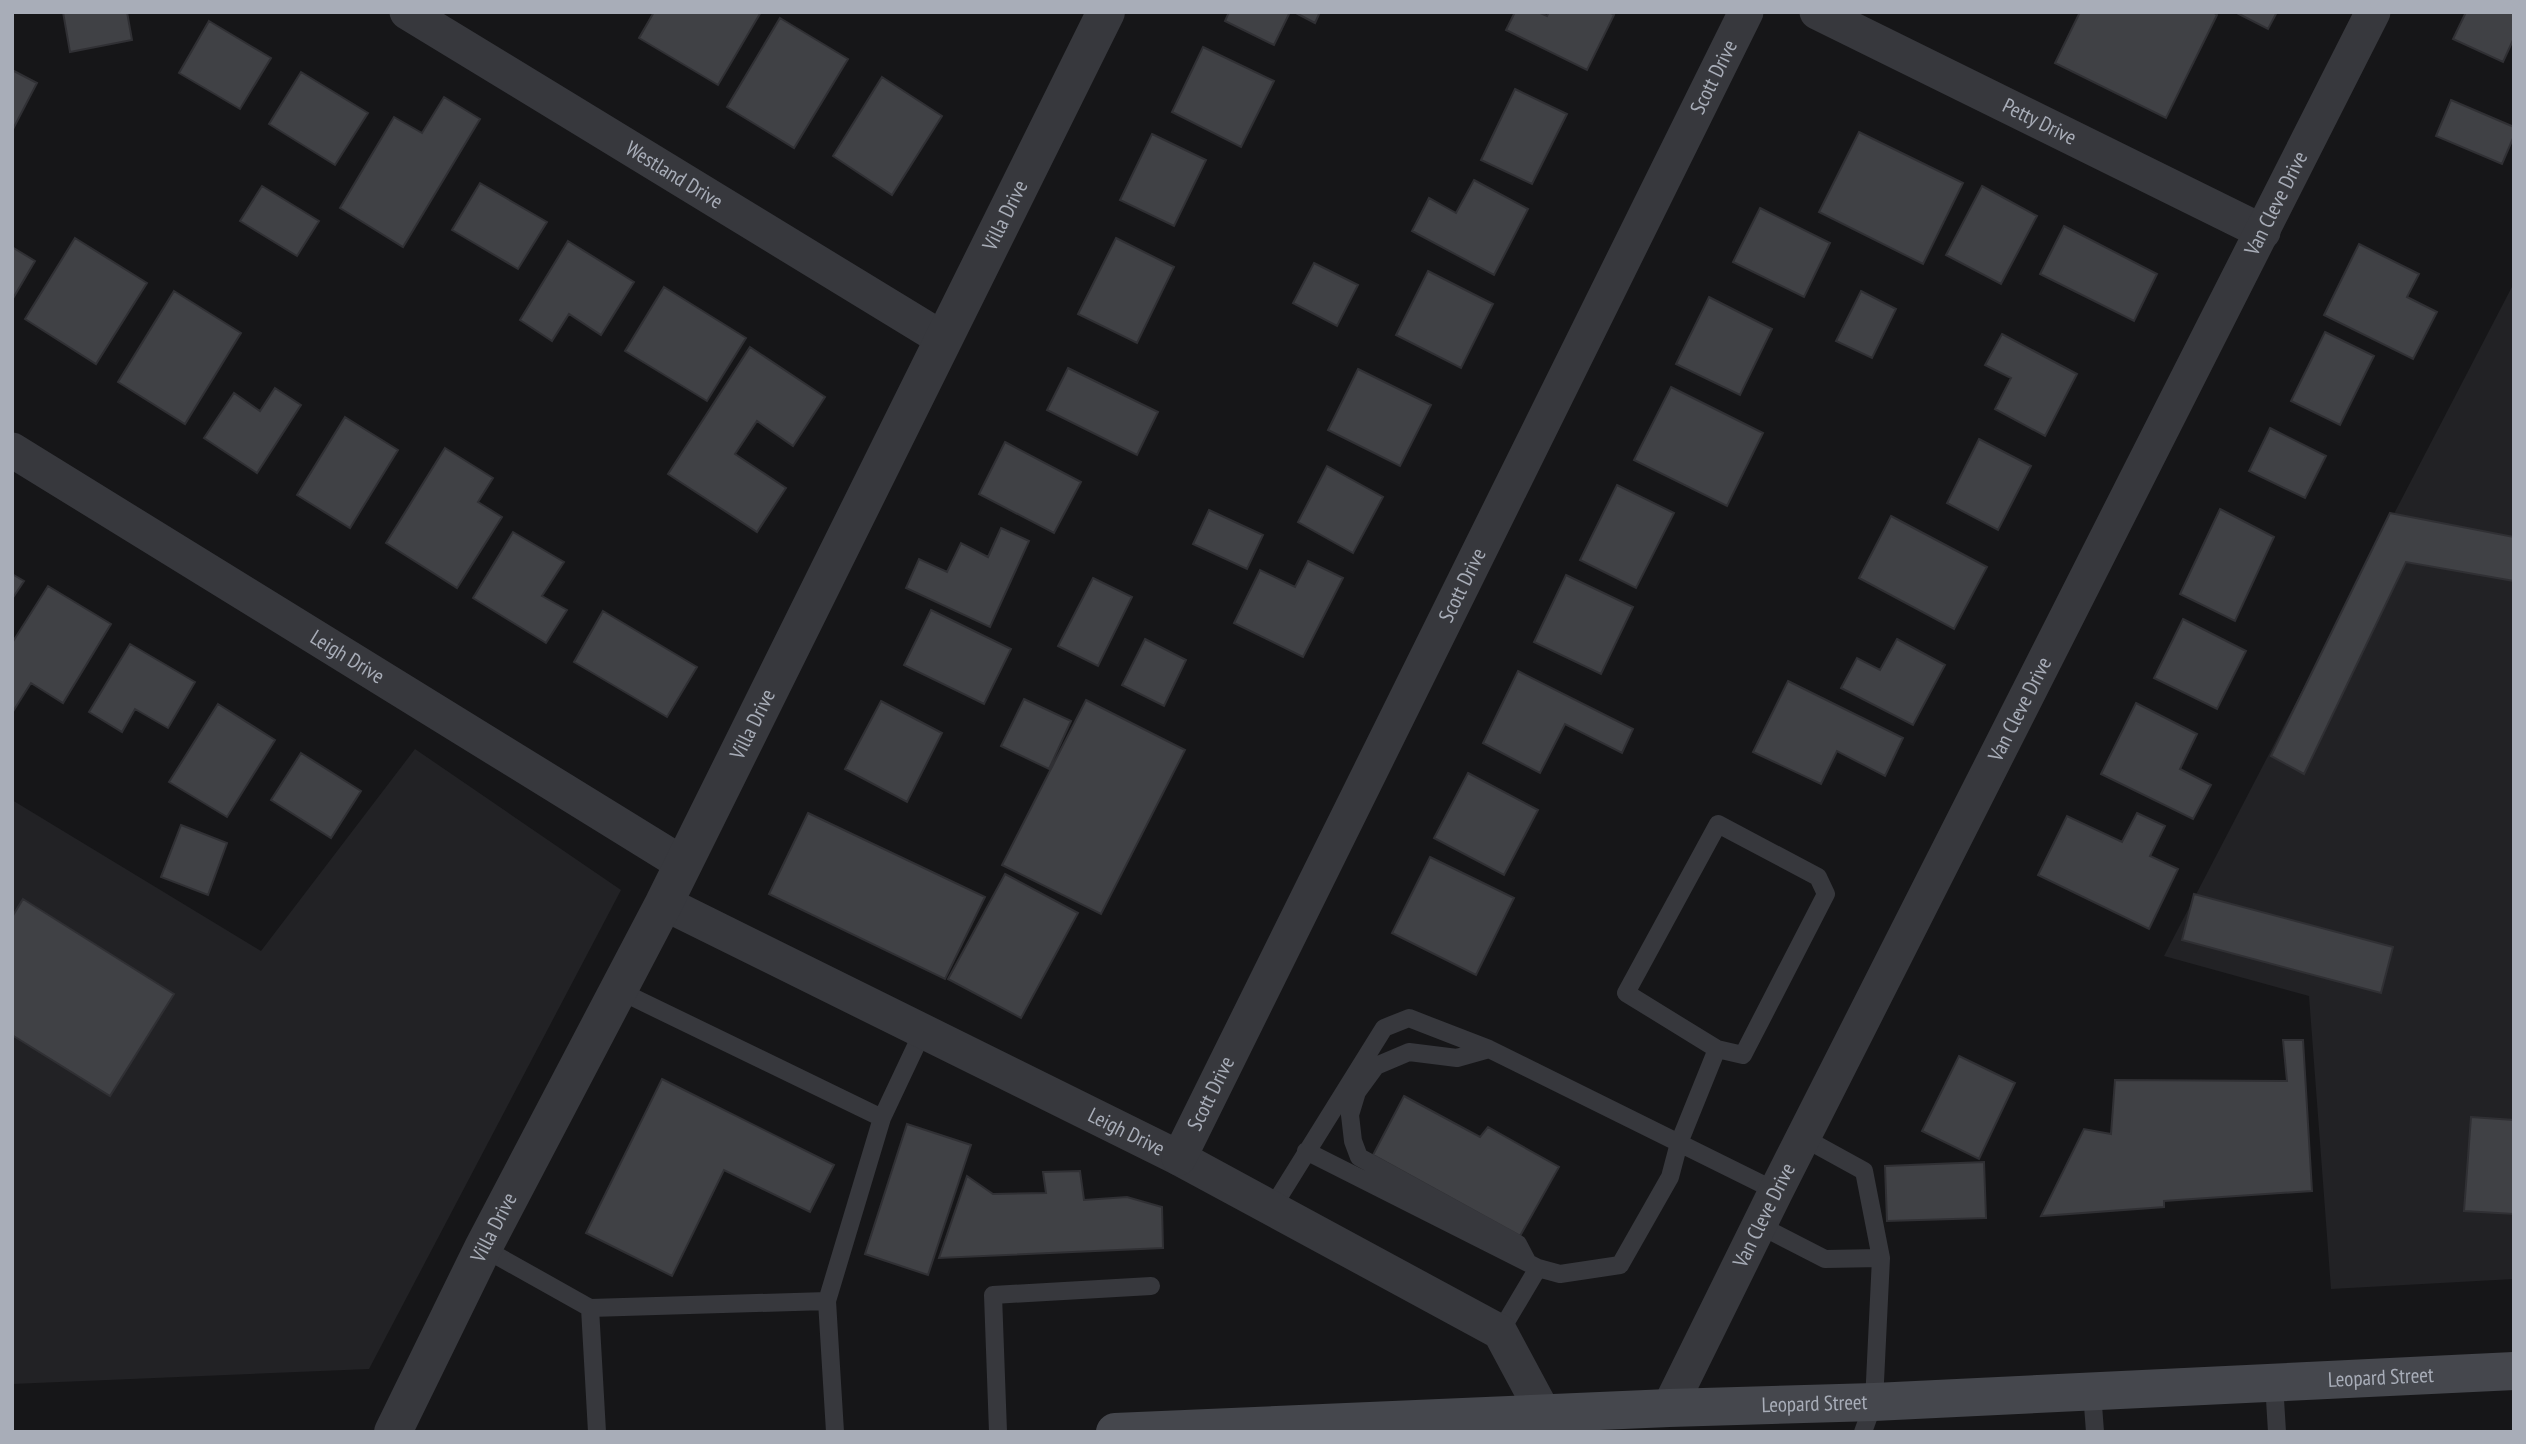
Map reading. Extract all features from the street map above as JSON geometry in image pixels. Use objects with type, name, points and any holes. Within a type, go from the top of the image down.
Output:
[{"type":"main road","name":"Leopard Street","points":[[1115,1432],[1244,1429],[1544,1414],[1869,1417],[2092,1392],[2514,1371]]},
{"type":"street","name":"Westland Drive","points":[[407,12],[943,339]]},
{"type":"street","name":"Villa Drive","points":[[393,1432],[483,1248],[664,902],[1106,12]]},
{"type":"street","name":"Scott Drive","points":[[1179,1158],[1746,12]]},
{"type":"street","name":"Petty Drive","points":[[1817,12],[2263,232]]},
{"type":"street","name":"Van Cleve Drive","points":[[1663,1416],[2373,12]]},
{"type":"street","name":"Leigh Drive","points":[[12,450],[683,864]]},
{"type":"street","name":"Leigh Drive","points":[[664,902],[1179,1158],[1500,1332]]},
{"type":"street","points":[[1500,1332],[1544,1414]]},
{"type":"lane","points":[[1718,824],[1818,877],[1826,894],[1742,1055],[1717,1049],[1626,993],[1718,824]]},
{"type":"lane","points":[[618,990],[882,1118]]},
{"type":"lane","points":[[1272,1208],[1384,1028],[1409,1018],[1489,1049],[1776,1191]]},
{"type":"lane","points":[[835,1432],[827,1301],[882,1118],[923,1031]]},
{"type":"lane","points":[[1489,1049],[1457,1058],[1409,1052],[1376,1066],[1357,1092],[1350,1115],[1353,1141],[1359,1157],[1518,1244],[1533,1265]]},
{"type":"lane","points":[[1306,1151],[1533,1265],[1560,1274],[1620,1265],[1670,1177],[1679,1143],[1717,1049]]},
{"type":"lane","points":[[1804,1138],[1864,1171],[1881,1258],[1869,1417]]},
{"type":"lane","points":[[1759,1225],[1825,1259],[1881,1258]]},
{"type":"lane","points":[[483,1248],[590,1308],[827,1301]]},
{"type":"lane","points":[[1500,1332],[1533,1265]]},
{"type":"lane","points":[[998,1432],[993,1295],[1151,1286]]},
{"type":"lane","points":[[590,1308],[597,1432]]},
{"type":"lane","points":[[2274,1383],[2277,1432]]},
{"type":"lane","points":[[2092,1392],[2095,1432]]},
{"type":"shaded area","points":[[2514,283],[2514,1279],[2331,1289],[2309,996],[2164,956]]},
{"type":"shaded area","points":[[415,749],[621,890],[369,1369],[12,1384],[12,800],[261,951]]},
{"type":"building","points":[[63,12],[127,12],[132,40],[70,52]]},
{"type":"building","points":[[654,12],[761,12],[718,85],[639,38]]},
{"type":"building","points":[[1229,12],[1290,12],[1274,45],[1225,21]]},
{"type":"building","points":[[1294,12],[1320,12],[1315,23]]},
{"type":"building","points":[[1515,12],[1538,12],[1547,16],[1549,12],[1609,12],[1614,15],[1587,70],[1506,30]]},
{"type":"building","points":[[2080,12],[2213,12],[2217,15],[2166,118],[2055,63]]},
{"type":"building","points":[[2235,12],[2277,12],[2268,29]]},
{"type":"building","points":[[2466,12],[2514,12],[2514,38],[2503,62],[2453,39]]},
{"type":"building","points":[[780,18],[848,59],[794,148],[727,107]]},
{"type":"building","points":[[209,21],[271,58],[240,109],[179,73]]},
{"type":"building","points":[[1203,47],[1274,81],[1241,147],[1172,112]]},
{"type":"building","points":[[12,70],[37,83],[12,131]]},
{"type":"building","points":[[301,72],[368,113],[335,165],[269,124]]},
{"type":"building","points":[[882,77],[942,116],[892,195],[833,156]]},
{"type":"building","points":[[1515,89],[1567,114],[1532,184],[1481,160]]},
{"type":"building","points":[[444,97],[480,119],[403,247],[340,208],[394,117],[422,133]]},
{"type":"building","points":[[2451,100],[2514,127],[2514,136],[2502,164],[2436,136]]},
{"type":"building","points":[[1859,132],[1963,183],[1923,264],[1819,212]]},
{"type":"building","points":[[1152,134],[1206,160],[1174,226],[1120,200]]},
{"type":"building","points":[[1474,180],[1528,209],[1494,275],[1412,231],[1429,198],[1456,213]]},
{"type":"building","points":[[480,183],[547,222],[518,269],[452,230]]},
{"type":"building","points":[[262,186],[319,221],[297,256],[240,221]]},
{"type":"building","points":[[1982,186],[2037,216],[2001,284],[1946,255]]},
{"type":"building","points":[[1760,208],[1830,243],[1804,297],[1733,262]]},
{"type":"building","points":[[2064,226],[2157,274],[2134,321],[2040,274]]},
{"type":"building","points":[[75,238],[147,283],[96,364],[25,319]]},
{"type":"building","points":[[1116,238],[1174,267],[1137,343],[1078,314]]},
{"type":"building","points":[[568,241],[634,282],[601,335],[569,314],[552,341],[520,320]]},
{"type":"building","points":[[2359,244],[2419,274],[2407,297],[2437,312],[2413,359],[2324,315]]},
{"type":"building","points":[[12,247],[35,261],[12,300]]},
{"type":"building","points":[[1314,263],[1358,285],[1337,326],[1293,303]]},
{"type":"building","points":[[1428,271],[1493,304],[1461,368],[1396,335]]},
{"type":"building","points":[[664,287],[746,338],[707,401],[625,351]]},
{"type":"building","points":[[174,291],[241,333],[185,424],[118,382]]},
{"type":"building","points":[[1861,291],[1896,309],[1872,358],[1836,341]]},
{"type":"building","points":[[1709,297],[1772,329],[1740,395],[1676,364]]},
{"type":"building","points":[[2325,332],[2374,356],[2340,425],[2291,401]]},
{"type":"building","points":[[2002,334],[2077,374],[2045,436],[1995,409],[2011,378],[1985,365]]},
{"type":"building","points":[[750,347],[825,397],[793,446],[757,421],[735,454],[786,488],[757,532],[668,474]]},
{"type":"building","points":[[1068,368],[1158,412],[1137,455],[1047,410]]},
{"type":"building","points":[[1358,369],[1431,405],[1400,466],[1328,430]]},
{"type":"building","points":[[1671,387],[1763,433],[1727,506],[1634,460]]},
{"type":"building","points":[[275,388],[301,405],[257,473],[204,438],[234,393],[260,411]]},
{"type":"building","points":[[345,417],[398,450],[350,528],[297,495]]},
{"type":"building","points":[[2270,428],[2326,456],[2305,498],[2249,471]]},
{"type":"building","points":[[1979,439],[2031,466],[1998,530],[1947,503]]},
{"type":"building","points":[[1005,442],[1081,482],[1054,533],[979,494]]},
{"type":"building","points":[[445,448],[493,478],[478,502],[502,517],[457,588],[386,543]]},
{"type":"building","points":[[1327,466],[1383,497],[1353,553],[1298,522]]},
{"type":"building","points":[[1617,485],[1674,513],[1636,588],[1580,560]]},
{"type":"building","points":[[2220,509],[2274,537],[2235,621],[2180,594]]},
{"type":"building","points":[[1209,510],[1263,535],[1247,569],[1193,544]]},
{"type":"building","points":[[2390,513],[2514,537],[2514,581],[2406,562],[2304,774],[2271,756]]},
{"type":"building","points":[[1891,516],[1987,567],[1954,629],[1859,578]]},
{"type":"building","points":[[1001,528],[1029,541],[990,627],[906,588],[919,559],[947,572],[961,543],[988,557]]},
{"type":"building","points":[[513,532],[564,562],[542,596],[567,610],[546,643],[473,598]]},
{"type":"building","points":[[1308,561],[1343,578],[1303,657],[1234,623],[1260,570],[1295,587]]},
{"type":"building","points":[[12,574],[24,581],[12,599]]},
{"type":"building","points":[[1566,575],[1633,607],[1601,674],[1534,642]]},
{"type":"building","points":[[1093,578],[1132,597],[1098,666],[1058,646]]},
{"type":"building","points":[[48,586],[111,624],[63,703],[31,683],[12,713],[12,643]]},
{"type":"building","points":[[931,610],[1011,649],[984,704],[904,665]]},
{"type":"building","points":[[603,611],[697,667],[667,717],[574,662]]},
{"type":"building","points":[[2183,619],[2246,651],[2217,709],[2154,678]]},
{"type":"building","points":[[1145,639],[1186,660],[1164,706],[1122,685]]},
{"type":"building","points":[[1897,639],[1945,665],[1913,725],[1841,688],[1857,658],[1880,670]]},
{"type":"building","points":[[130,644],[195,682],[168,728],[135,709],[122,732],[89,712]]},
{"type":"building","points":[[1518,671],[1633,729],[1622,753],[1565,724],[1540,773],[1483,743]]},
{"type":"building","points":[[1788,681],[1903,738],[1885,776],[1837,751],[1821,784],[1753,752]]},
{"type":"building","points":[[1024,699],[1071,721],[1049,769],[1001,746]]},
{"type":"building","points":[[1086,700],[1185,750],[1101,914],[1002,865]]},
{"type":"building","points":[[881,701],[942,733],[907,802],[845,769]]},
{"type":"building","points":[[2136,703],[2197,734],[2180,769],[2211,785],[2193,819],[2101,774]]},
{"type":"building","points":[[218,704],[275,740],[227,817],[169,782]]},
{"type":"building","points":[[301,753],[361,791],[331,838],[271,800]]},
{"type":"building","points":[[1468,773],[1538,810],[1504,875],[1434,838]]},
{"type":"building","points":[[808,813],[985,897],[945,979],[769,894]]},
{"type":"building","points":[[2137,813],[2165,826],[2150,856],[2178,869],[2149,929],[2038,875],[2067,816],[2122,842]]},
{"type":"building","points":[[181,825],[227,843],[208,895],[161,877]]},
{"type":"building","points":[[1430,857],[1514,898],[1476,975],[1392,933]]},
{"type":"building","points":[[1005,874],[1078,913],[1021,1018],[948,979]]},
{"type":"building","points":[[2194,894],[2393,947],[2381,993],[2182,940]]},
{"type":"building","points":[[23,899],[174,994],[110,1096],[12,1035],[12,917]]},
{"type":"building","points":[[2283,1040],[2303,1040],[2312,1191],[2164,1201],[2164,1207],[2041,1216],[2084,1129],[2111,1134],[2115,1080],[2287,1081]]},
{"type":"building","points":[[1959,1056],[2015,1083],[1979,1159],[1922,1131]]},
{"type":"building","points":[[662,1079],[834,1165],[810,1212],[724,1170],[672,1276],[586,1233]]},
{"type":"building","points":[[1404,1096],[1480,1137],[1488,1127],[1559,1167],[1520,1236],[1373,1155]]},
{"type":"building","points":[[2471,1117],[2514,1120],[2514,1214],[2464,1211]]},
{"type":"building","points":[[907,1124],[971,1145],[928,1275],[865,1254]]},
{"type":"building","points":[[1984,1162],[1986,1218],[1887,1221],[1885,1166]]},
{"type":"building","points":[[1080,1171],[1084,1200],[1127,1197],[1162,1207],[1163,1248],[939,1258],[967,1176],[993,1194],[1046,1193],[1043,1172]]}]
